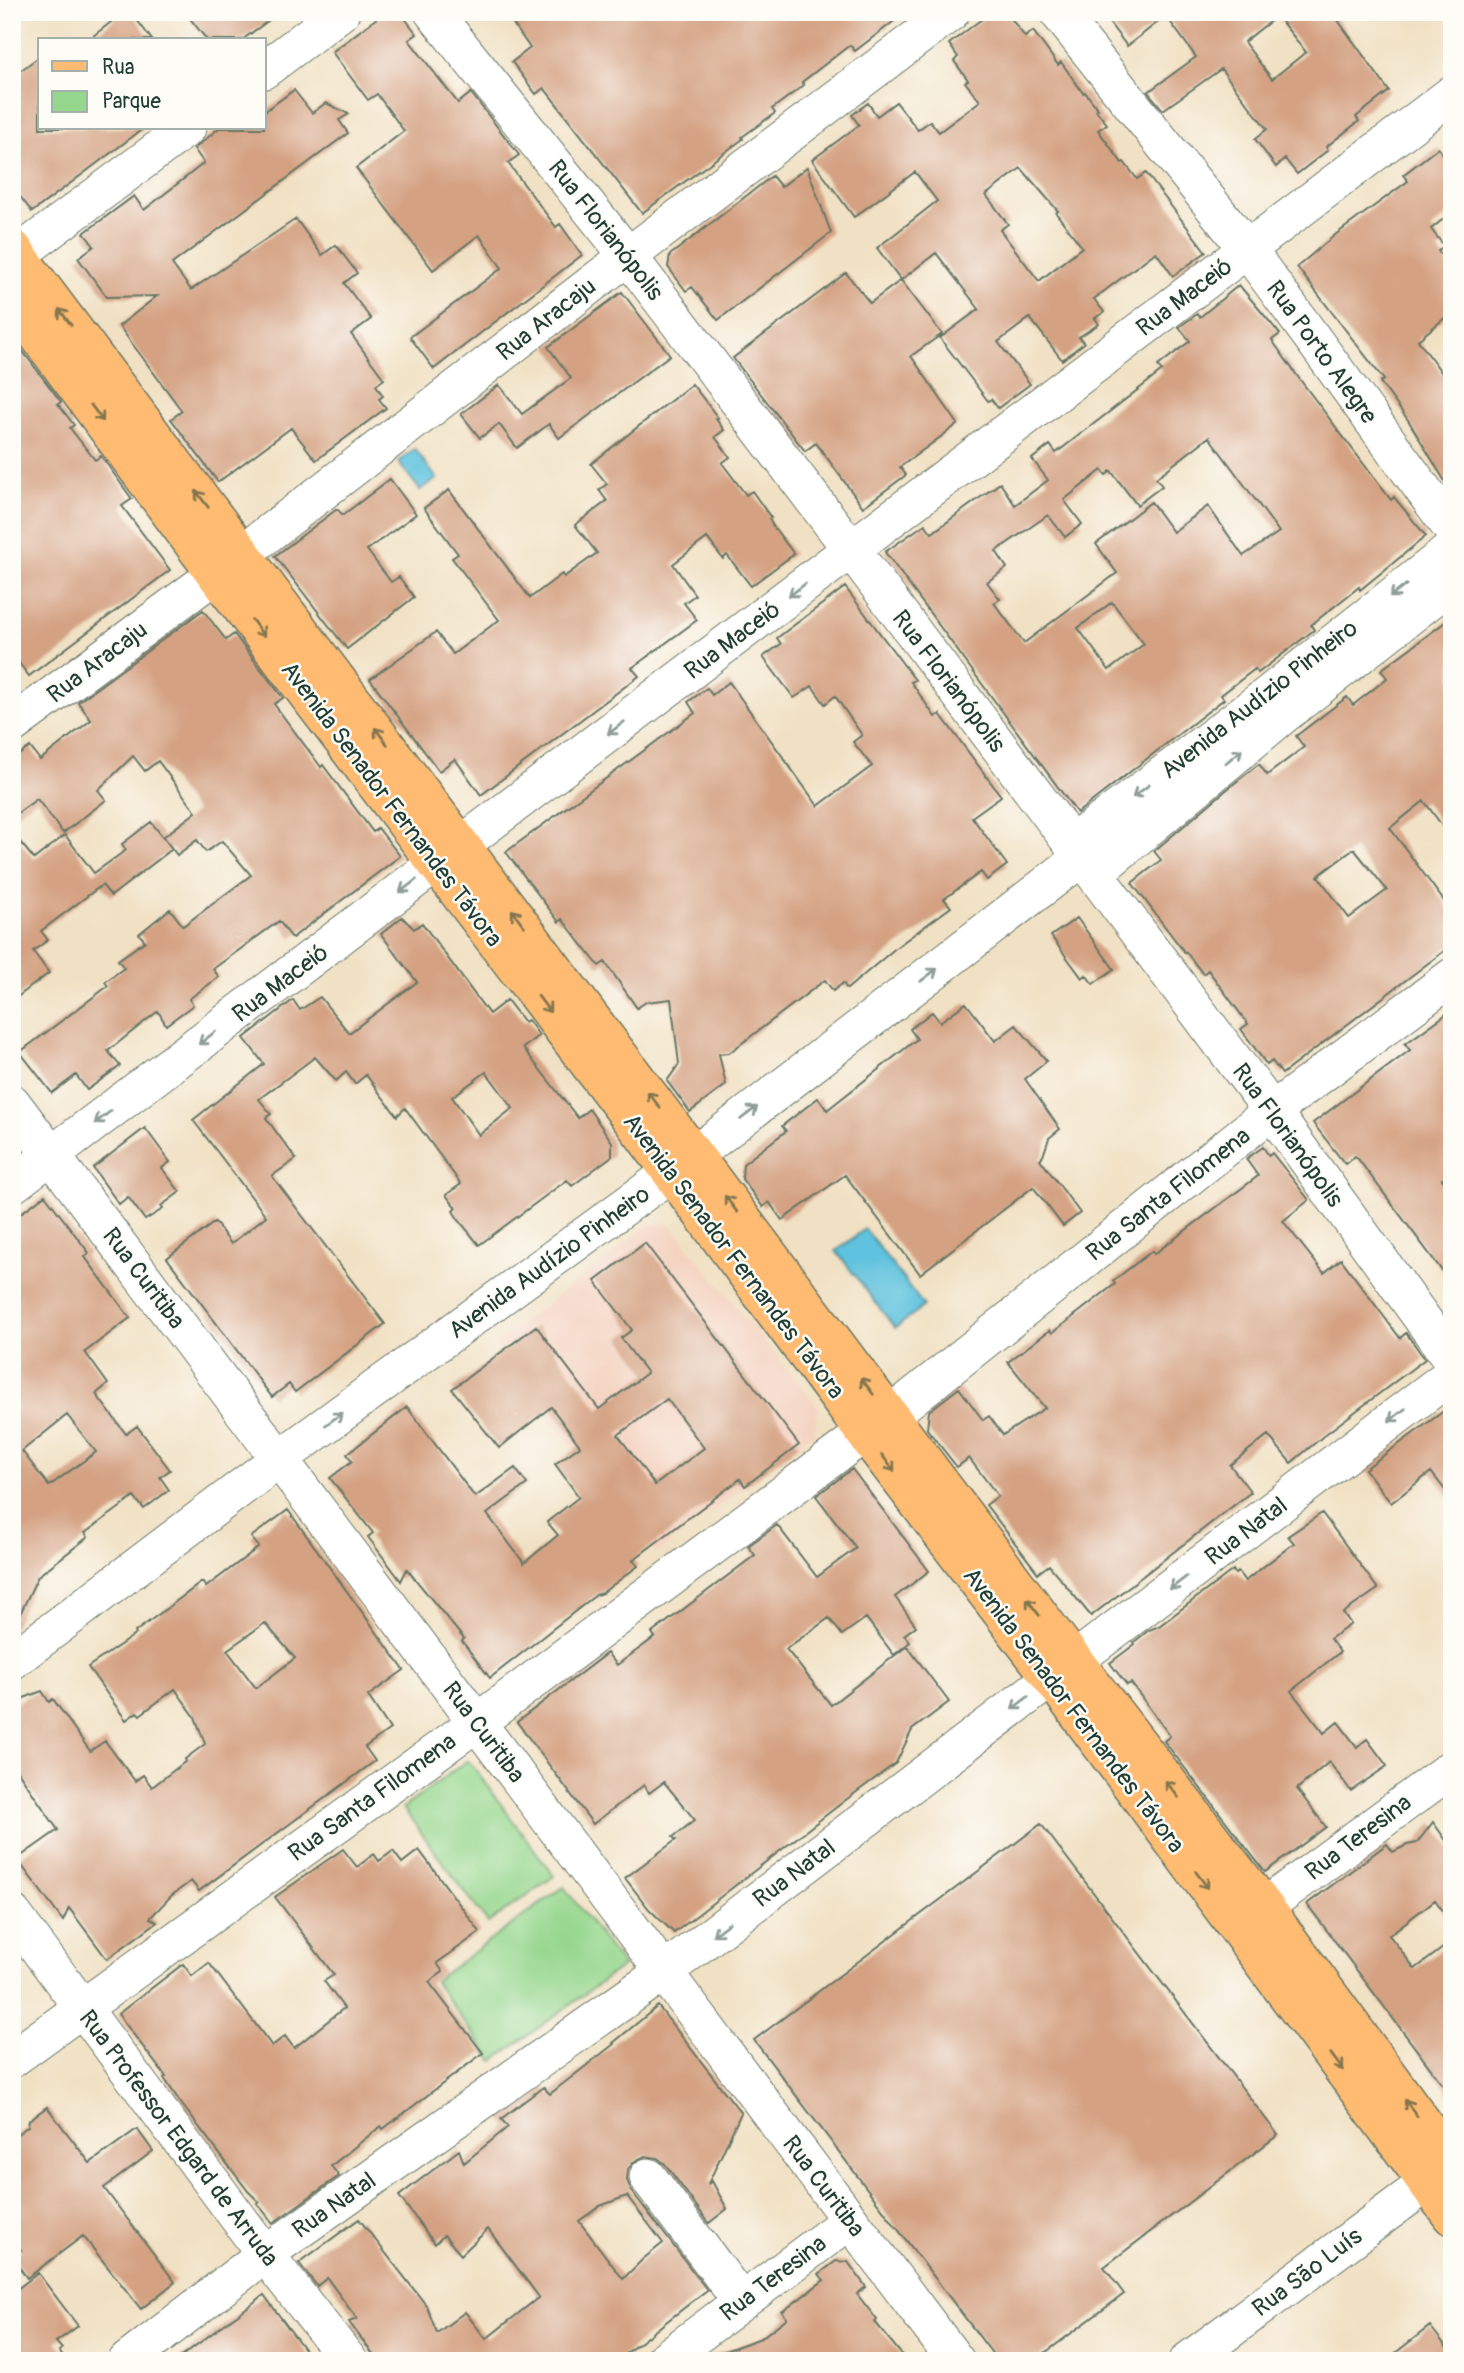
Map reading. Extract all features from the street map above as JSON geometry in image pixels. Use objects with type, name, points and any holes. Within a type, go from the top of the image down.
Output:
[{"type":"main road","name":"Avenida Senador Fernandes Távora","points":[[15,252],[230,563],[684,1164],[1439,2173]]},
{"type":"main road","name":"Avenida Senador Fernandes Távora","points":[[12,300],[230,563]]},
{"type":"main road","name":"Avenida Senador Fernandes Távora","points":[[1063,1670],[1264,1907],[1439,2173],[1452,2216]]},
{"type":"street","points":[[266,68],[341,12]]},
{"type":"street","name":"Rua Florianópolis","points":[[433,12],[628,256],[851,549],[1272,1111],[1452,1360]]},
{"type":"street","name":"Rua Aracaju","points":[[12,725],[230,563],[628,256],[951,12]]},
{"type":"street","name":"Rua Porto Alegre","points":[[1058,12],[1247,249],[1452,530]]},
{"type":"street","name":"Rua Maceió","points":[[12,1185],[1452,94]]},
{"type":"street","points":[[15,252],[184,130]]},
{"type":"street","name":"Avenida Audízio Pinheiro","points":[[12,1661],[279,1459],[684,1164],[1081,858],[1087,832],[1273,707],[1343,651],[1452,549]]},
{"type":"street","name":"Avenida Audízio Pinheiro","points":[[1343,651],[1452,583]]},
{"type":"street","name":"Rua Santa Filomena","points":[[12,2059],[476,1723],[877,1424],[1272,1111],[1452,977]]},
{"type":"street","name":"Rua Curitiba","points":[[12,1103],[956,2361]]},
{"type":"street","name":"Rua Natal","points":[[127,2361],[265,2254],[665,1971],[1452,1374]]},
{"type":"street","name":"Rua Teresina","points":[[1264,1907],[1452,1768]]},
{"type":"street","name":"Rua Professor Edgard de Arruda","points":[[12,1913],[265,2254],[349,2361]]},
{"type":"street","name":"Rua São Luís","points":[[1188,2361],[1439,2173]]},
{"type":"street","points":[[648,2177],[741,2301]]},
{"type":"street","name":"Rua Teresina","points":[[663,2361],[849,2221]]},
{"type":"shaded area","points":[[650,1224],[670,1224],[819,1408],[814,1433],[655,1554],[495,1344]]},
{"type":"green space","points":[[468,1760],[554,1876],[488,1923],[403,1808]]},
{"type":"green space","points":[[564,1887],[623,1966],[493,2061],[434,1981]]},
{"type":"water","points":[[415,449],[437,479],[420,490],[398,462]]},
{"type":"water","points":[[865,1229],[924,1306],[895,1328],[836,1251]]},
{"type":"building","points":[[124,12],[131,12],[150,38],[91,38]]},
{"type":"building","points":[[185,12],[280,12],[245,38],[205,38]]},
{"type":"building","points":[[385,12],[400,12],[417,34],[409,40],[458,103],[471,93],[519,155],[508,163],[556,227],[560,224],[582,255],[434,369],[410,337],[502,268],[479,235],[433,270],[356,168],[404,131],[377,94],[368,100],[332,52]]},
{"type":"building","points":[[505,12],[906,12],[855,51],[850,45],[802,82],[804,85],[772,109],[775,113],[742,137],[743,139],[642,213],[544,88],[536,94],[512,62],[530,48]]},
{"type":"building","points":[[991,12],[1006,12],[1025,37],[1033,31],[1058,65],[1061,62],[1098,109],[1096,110],[1107,124],[1098,130],[1122,163],[1124,162],[1137,179],[1146,173],[1206,252],[1173,276],[1156,252],[1094,299],[1104,312],[1095,318],[1099,324],[1079,337],[1084,343],[1062,360],[1030,318],[998,342],[1030,384],[998,408],[991,399],[988,401],[940,338],[979,309],[936,253],[901,280],[877,248],[937,201],[915,172],[854,217],[812,160],[859,125],[852,115],[868,103],[877,116],[896,102],[918,130],[930,121],[939,132],[980,101],[965,82],[968,80],[954,61],[958,57],[949,44]],"holes":[[[1021,168],[1058,211],[1056,213],[1082,247],[1039,281],[1000,230],[1008,224],[986,195]]]},
{"type":"building","points":[[1101,12],[1332,12],[1389,91],[1356,117],[1359,121],[1326,147],[1328,150],[1297,174],[1285,159],[1276,167],[1255,139],[1267,129],[1221,69],[1163,110],[1148,92],[1196,57],[1166,16],[1127,46]],"holes":[[[1277,16],[1306,52],[1272,79],[1244,42]]]},
{"type":"building","points":[[38,58],[38,130],[141,130],[32,212],[12,186],[12,77]]},
{"type":"building","points":[[294,90],[312,113],[326,103],[349,114],[339,120],[348,133],[172,264],[191,290],[296,219],[322,255],[336,245],[357,273],[344,283],[371,319],[351,334],[384,379],[376,385],[383,396],[379,399],[386,408],[316,460],[291,428],[218,482],[171,419],[182,411],[119,326],[157,296],[107,297],[78,258],[94,246],[84,233],[134,196],[144,210],[204,163],[194,149],[217,130],[266,130],[266,111]]},
{"type":"building","points":[[1438,148],[1452,165],[1452,212],[1431,229],[1444,246],[1438,251],[1452,269],[1452,312],[1418,340],[1452,387],[1452,493],[1408,420],[1380,382],[1384,380],[1297,267],[1408,181],[1403,175]]},
{"type":"building","points":[[807,167],[831,233],[718,320],[692,287],[686,291],[668,267],[670,255],[772,176],[781,187]]},
{"type":"building","points":[[846,273],[870,303],[901,280],[942,334],[911,356],[958,424],[900,467],[906,475],[863,507],[816,443],[805,451],[733,358]]},
{"type":"building","points":[[1239,285],[1280,334],[1272,340],[1298,377],[1391,500],[1394,497],[1426,536],[1360,590],[1359,587],[1311,625],[1314,630],[1258,673],[1255,669],[1221,695],[1224,699],[1077,813],[885,552],[925,524],[932,533],[1000,483],[1015,505],[1048,480],[1032,459],[1050,445],[1056,453],[1162,371],[1158,366],[1190,341],[1179,327],[1197,314],[1200,317]],"holes":[[[1209,437],[1279,532],[1243,556],[1208,506],[1173,532],[1151,502],[1096,544],[1117,573],[1024,643],[994,603],[1000,599],[987,582],[1007,568],[996,551],[1048,515],[1065,537],[1082,524],[1064,500],[1102,470],[1106,475],[1111,471],[1137,505],[1162,486],[1156,478]],[[1112,602],[1144,644],[1109,670],[1078,628]]]},
{"type":"building","points":[[622,292],[670,355],[559,438],[549,424],[517,448],[499,424],[480,438],[461,414],[499,385],[522,414],[571,378],[548,347]]},
{"type":"building","points":[[12,337],[61,402],[58,404],[74,425],[70,428],[95,460],[101,456],[132,499],[122,506],[170,570],[29,676],[12,654]]},
{"type":"building","points":[[692,384],[724,430],[715,437],[730,457],[722,463],[746,495],[752,491],[794,554],[751,586],[727,555],[723,559],[707,538],[673,564],[695,595],[684,603],[697,620],[632,668],[639,676],[481,795],[455,759],[439,771],[370,679],[436,632],[453,654],[499,620],[452,558],[458,554],[424,508],[449,490],[530,598],[597,553],[575,525],[607,501],[599,490],[607,484],[591,464]]},
{"type":"building","points":[[390,479],[416,514],[367,550],[391,582],[399,577],[414,597],[347,649],[275,556],[337,509],[343,515]]},
{"type":"building","points":[[845,587],[915,680],[911,682],[935,717],[940,714],[1001,796],[972,817],[1007,865],[987,880],[981,872],[944,899],[951,907],[898,946],[847,989],[843,983],[833,991],[825,980],[729,1053],[719,1054],[726,1085],[690,1112],[667,1081],[679,1064],[671,999],[646,1002],[637,1008],[605,962],[599,966],[562,919],[559,922],[506,852],[695,713],[688,702],[707,688],[712,695],[729,682],[818,806],[872,766],[853,742],[862,735],[835,696],[825,704],[812,686],[794,698],[763,657],[781,644],[777,638]]},
{"type":"building","points":[[203,610],[226,640],[234,634],[283,698],[274,704],[321,767],[323,765],[373,832],[378,828],[400,856],[292,938],[279,921],[213,969],[219,977],[189,999],[193,1005],[166,1025],[158,1011],[108,1051],[120,1066],[87,1090],[76,1075],[52,1093],[20,1052],[108,986],[105,982],[124,968],[118,960],[145,941],[139,934],[170,909],[183,926],[251,875],[222,841],[206,852],[197,840],[177,855],[163,837],[196,812],[158,761],[145,771],[133,756],[98,790],[106,800],[63,833],[37,799],[12,817],[12,760],[30,747],[40,760],[91,720],[78,702]]},
{"type":"building","points":[[1452,617],[1452,839],[1424,801],[1390,828],[1452,912],[1452,945],[1282,1074],[1272,1061],[1267,1065],[1241,1029],[1248,1024],[1208,970],[1203,974],[1132,883],[1161,860],[1154,851],[1259,764],[1267,775],[1304,747],[1296,736],[1347,697],[1353,705],[1387,678],[1381,670]],"holes":[[[1354,849],[1387,890],[1349,918],[1318,876]]]},
{"type":"building","points":[[151,822],[172,849],[111,896],[102,885],[41,931],[48,940],[33,951],[49,973],[12,1001],[12,832],[34,859],[65,835],[94,873],[126,850],[122,844]]},
{"type":"building","points":[[402,917],[414,929],[422,923],[489,1014],[507,1000],[524,1022],[528,1020],[539,1035],[523,1048],[578,1118],[589,1109],[612,1142],[612,1156],[572,1186],[567,1180],[479,1245],[458,1219],[453,1211],[456,1208],[446,1195],[461,1184],[405,1108],[397,1116],[366,1075],[355,1084],[346,1072],[336,1081],[315,1057],[259,1099],[271,1114],[266,1118],[296,1159],[272,1176],[385,1324],[295,1392],[289,1384],[272,1397],[167,1258],[215,1222],[231,1244],[266,1216],[193,1120],[264,1064],[244,1038],[293,1000],[300,1010],[320,997],[349,1033],[417,982],[381,934]],"holes":[[[486,1072],[513,1108],[479,1135],[452,1097]]]},
{"type":"building","points":[[1077,918],[1114,969],[1093,984],[1086,975],[1082,978],[1051,936]]},
{"type":"building","points":[[966,1003],[995,1041],[1016,1025],[1047,1061],[1025,1079],[1060,1129],[1049,1138],[1040,1159],[1080,1213],[1063,1226],[1033,1187],[920,1274],[845,1175],[782,1220],[769,1202],[763,1207],[742,1179],[743,1164],[786,1131],[782,1126],[818,1098],[827,1110],[917,1039],[910,1029],[932,1012],[940,1022]]},
{"type":"building","points":[[1452,1010],[1452,1172],[1442,1179],[1452,1192],[1452,1284],[1358,1159],[1355,1156],[1345,1164],[1313,1123],[1410,1050],[1405,1044]]},
{"type":"building","points":[[145,1128],[170,1162],[162,1168],[180,1192],[161,1206],[163,1209],[145,1220],[128,1197],[119,1204],[93,1168]]},
{"type":"building","points":[[1263,1147],[1269,1156],[1272,1153],[1309,1200],[1283,1221],[1324,1273],[1341,1259],[1400,1338],[1406,1333],[1425,1359],[1291,1463],[1268,1435],[1230,1465],[1251,1492],[1091,1616],[1049,1565],[1038,1573],[986,1505],[998,1496],[969,1458],[957,1467],[927,1429],[929,1411],[959,1388],[983,1420],[989,1416],[1003,1435],[1045,1408],[1008,1362],[1050,1330],[1052,1333],[1152,1251],[1154,1254],[1258,1176],[1246,1159]]},
{"type":"building","points":[[45,1195],[89,1253],[85,1257],[130,1318],[85,1352],[108,1384],[96,1394],[126,1434],[137,1426],[170,1470],[160,1477],[169,1490],[144,1509],[134,1497],[85,1533],[88,1537],[38,1576],[12,1631],[12,1220]],"holes":[[[67,1415],[96,1452],[49,1486],[22,1451]]]},
{"type":"building","points":[[645,1243],[799,1445],[745,1486],[740,1479],[633,1560],[638,1566],[596,1595],[490,1678],[462,1641],[464,1639],[407,1569],[401,1581],[368,1537],[373,1533],[330,1478],[352,1461],[347,1454],[407,1407],[475,1497],[515,1468],[527,1484],[487,1514],[524,1563],[558,1535],[547,1522],[579,1497],[555,1464],[580,1446],[551,1407],[499,1448],[452,1389],[536,1326],[599,1409],[647,1373],[621,1338],[632,1330],[595,1281]],"holes":[[[667,1399],[704,1448],[655,1485],[618,1435]]]},
{"type":"building","points":[[1452,1405],[1452,1499],[1431,1472],[1391,1503],[1365,1469]]},
{"type":"building","points":[[852,1469],[929,1571],[895,1597],[916,1626],[904,1635],[910,1642],[894,1655],[866,1618],[842,1635],[829,1618],[786,1649],[831,1705],[907,1646],[949,1702],[912,1730],[896,1763],[674,1933],[649,1909],[625,1878],[676,1840],[673,1837],[695,1820],[664,1782],[649,1793],[644,1785],[593,1824],[517,1722],[607,1653],[617,1665],[655,1637],[652,1633],[755,1555],[748,1546],[777,1525],[817,1577],[856,1548],[816,1496]]},
{"type":"building","points":[[288,1510],[404,1670],[368,1696],[390,1729],[365,1747],[375,1761],[199,1891],[191,1881],[171,1896],[150,1918],[157,1922],[107,1959],[69,1908],[63,1921],[17,1859],[58,1830],[12,1763],[12,1706],[42,1691],[49,1702],[53,1699],[90,1751],[105,1741],[135,1781],[143,1775],[152,1787],[205,1744],[195,1717],[175,1689],[140,1715],[137,1712],[126,1720],[88,1667],[136,1634],[135,1632],[202,1582],[206,1587],[259,1547],[251,1537]],"holes":[[[265,1623],[295,1658],[256,1688],[227,1650]]]},
{"type":"building","points":[[1322,1513],[1378,1589],[1343,1613],[1351,1624],[1330,1639],[1340,1652],[1291,1691],[1324,1733],[1338,1722],[1357,1747],[1367,1739],[1387,1766],[1351,1791],[1329,1762],[1297,1789],[1326,1827],[1265,1872],[1164,1741],[1170,1736],[1131,1683],[1127,1685],[1110,1663],[1149,1630],[1159,1626],[1233,1570],[1245,1581],[1294,1543],[1288,1536]]},
{"type":"building","points":[[1433,1822],[1452,1849],[1452,1923],[1435,1900],[1389,1935],[1415,1969],[1452,1941],[1452,2097],[1307,1904],[1387,1844],[1393,1852],[1417,1843]]},
{"type":"building","points":[[1041,1824],[1278,2135],[1104,2267],[1124,2294],[1034,2361],[998,2361],[754,2040]]},
{"type":"building","points":[[343,1849],[357,1867],[374,1854],[379,1861],[393,1851],[402,1863],[419,1850],[480,1932],[437,1963],[443,1972],[429,1982],[483,2053],[383,2129],[381,2126],[331,2166],[339,2176],[273,2223],[180,2102],[164,2078],[166,2077],[118,2014],[183,1964],[192,1976],[209,1963],[272,2046],[285,2036],[294,2048],[344,2008],[324,1981],[334,1975],[275,1897]]},
{"type":"building","points":[[658,2006],[741,2113],[708,2184],[712,2181],[727,2209],[709,2223],[665,2164],[657,2158],[645,2156],[635,2161],[628,2169],[627,2180],[631,2190],[707,2290],[616,2361],[378,2361],[349,2322],[357,2319],[327,2278],[317,2286],[299,2263],[359,2219],[426,2305],[437,2333],[465,2312],[486,2339],[539,2297],[488,2229],[461,2255],[444,2235],[435,2244],[399,2196],[459,2150],[464,2163],[508,2127],[501,2119],[543,2087],[550,2094]],"holes":[[[627,2196],[663,2243],[623,2279],[579,2221],[600,2206]]]},
{"type":"building","points":[[47,2107],[90,2163],[137,2129],[153,2151],[104,2188],[175,2282],[141,2309],[83,2236],[27,2278],[12,2257],[21,2250],[12,2239],[12,2138],[28,2126],[29,2120]]},
{"type":"building","points":[[836,2261],[848,2262],[866,2287],[857,2294],[877,2320],[875,2322],[907,2361],[705,2361],[705,2358],[761,2338],[787,2318],[782,2312],[824,2280],[819,2274]]},
{"type":"building","points":[[38,2273],[78,2326],[56,2342],[66,2361],[12,2361],[12,2293]]},
{"type":"building","points":[[264,2295],[313,2361],[175,2361],[230,2320]]},
{"type":"building","points":[[1430,2326],[1452,2354],[1452,2361],[1385,2361]]}]
